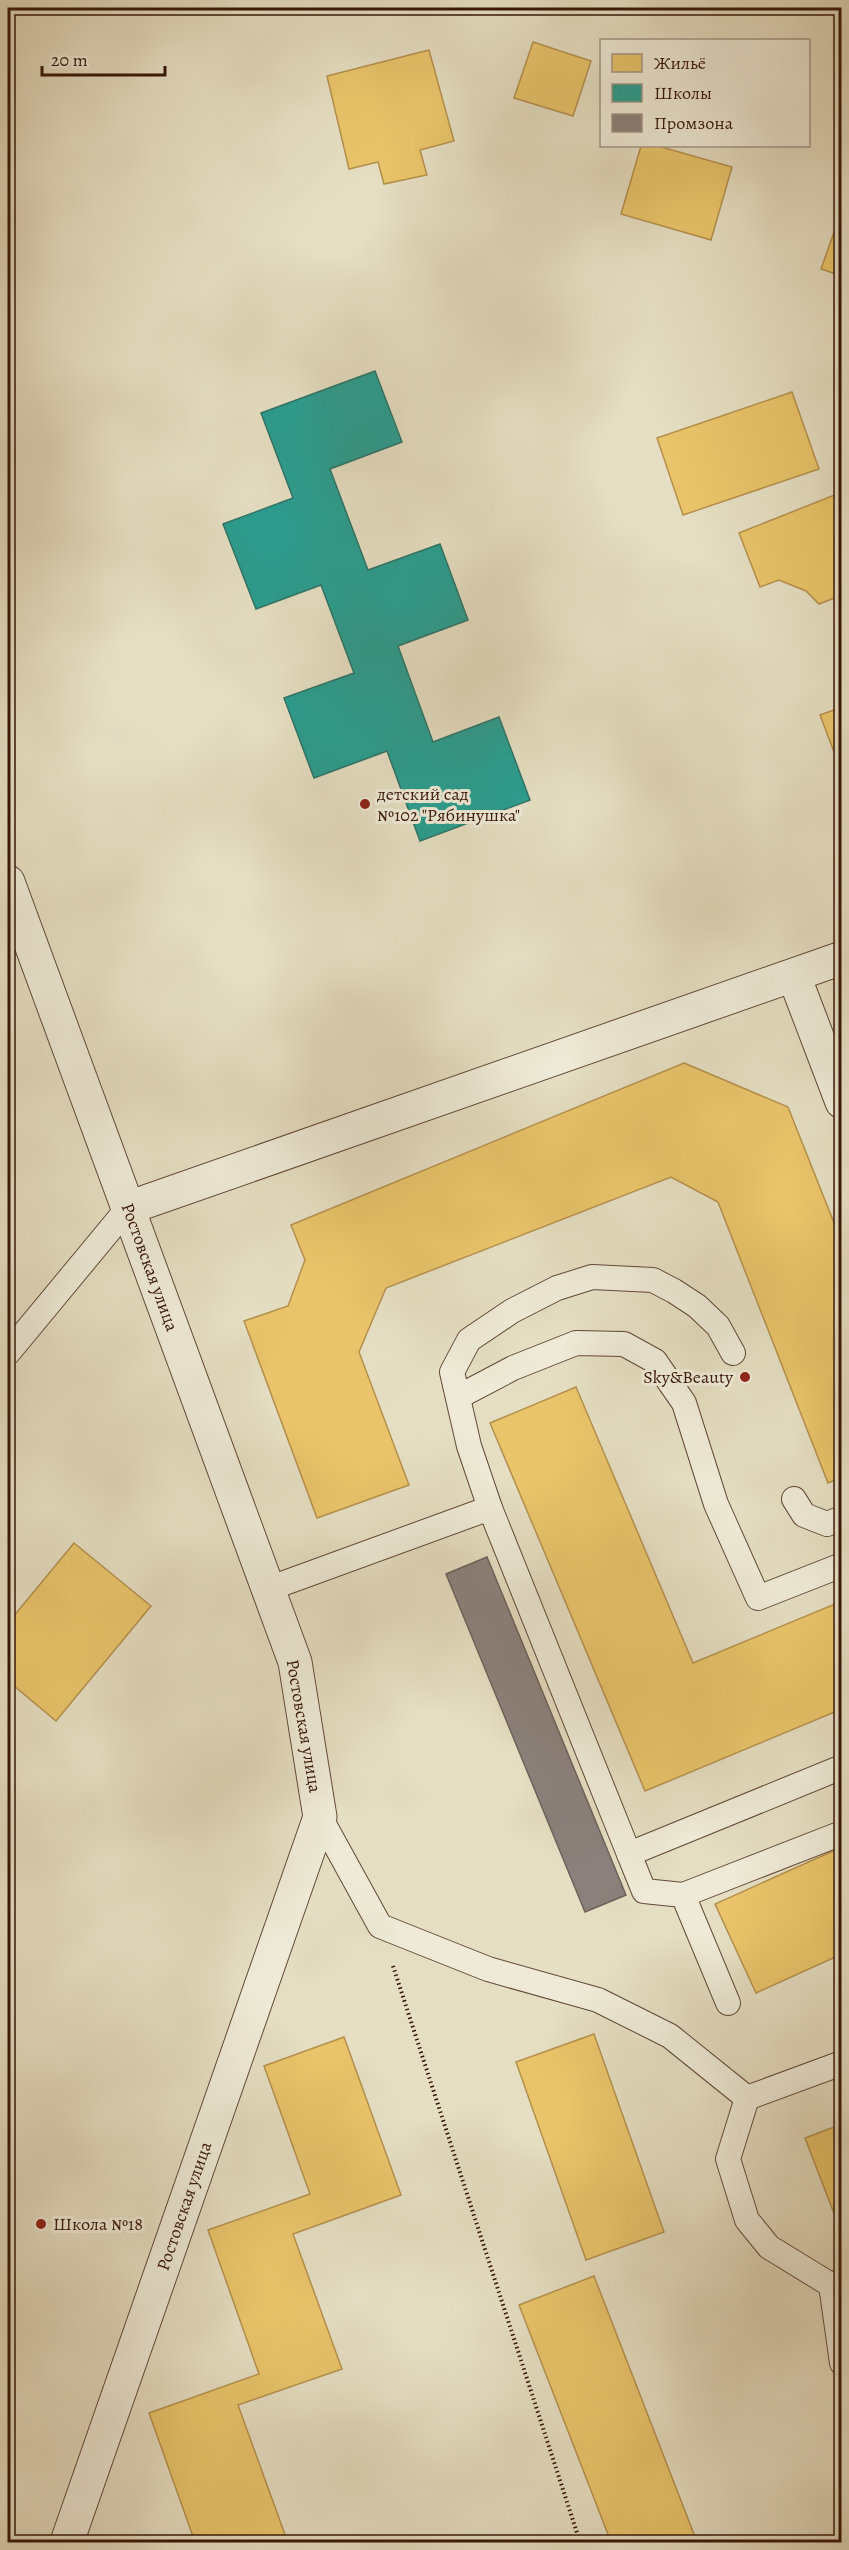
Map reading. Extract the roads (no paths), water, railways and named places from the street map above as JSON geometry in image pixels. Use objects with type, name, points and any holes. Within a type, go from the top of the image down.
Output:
[{"type":"street","name":"Ростовская улица","points":[[8,882],[295,1662],[320,1817],[67,2542]]},
{"type":"street","points":[[128,1208],[842,958]]},
{"type":"street","points":[[794,976],[842,1102]]},
{"type":"lane","points":[[8,1353],[128,1208]]},
{"type":"lane","points":[[733,1353],[718,1326],[697,1306],[674,1291],[652,1280],[592,1277],[557,1288],[512,1311],[469,1340],[452,1372],[469,1446],[490,1508],[644,1891],[683,1895],[842,1833]]},
{"type":"lane","points":[[458,1397],[513,1368],[576,1343],[624,1344],[655,1361],[684,1403],[716,1504],[758,1598],[842,1565]]},
{"type":"lane","points":[[794,1499],[804,1515],[811,1518],[827,1524],[842,1518]]},
{"type":"lane","points":[[268,1589],[490,1508]]},
{"type":"lane","points":[[629,1854],[842,1767]]},
{"type":"lane","points":[[320,1817],[380,1926],[488,1969],[598,2000],[670,2036],[747,2098]]},
{"type":"lane","points":[[683,1895],[728,2003]]},
{"type":"lane","points":[[747,2098],[842,2063]]},
{"type":"lane","points":[[747,2098],[728,2159],[747,2220],[769,2247],[836,2283],[842,2363]]},
{"type":"place","name":"детский сад №102 \"Рябинушка\"","points":[[365,804]]},
{"type":"place","name":"Sky&Beauty","points":[[745,1377]]},
{"type":"place","name":"Школа №18","points":[[41,2224]]}]
